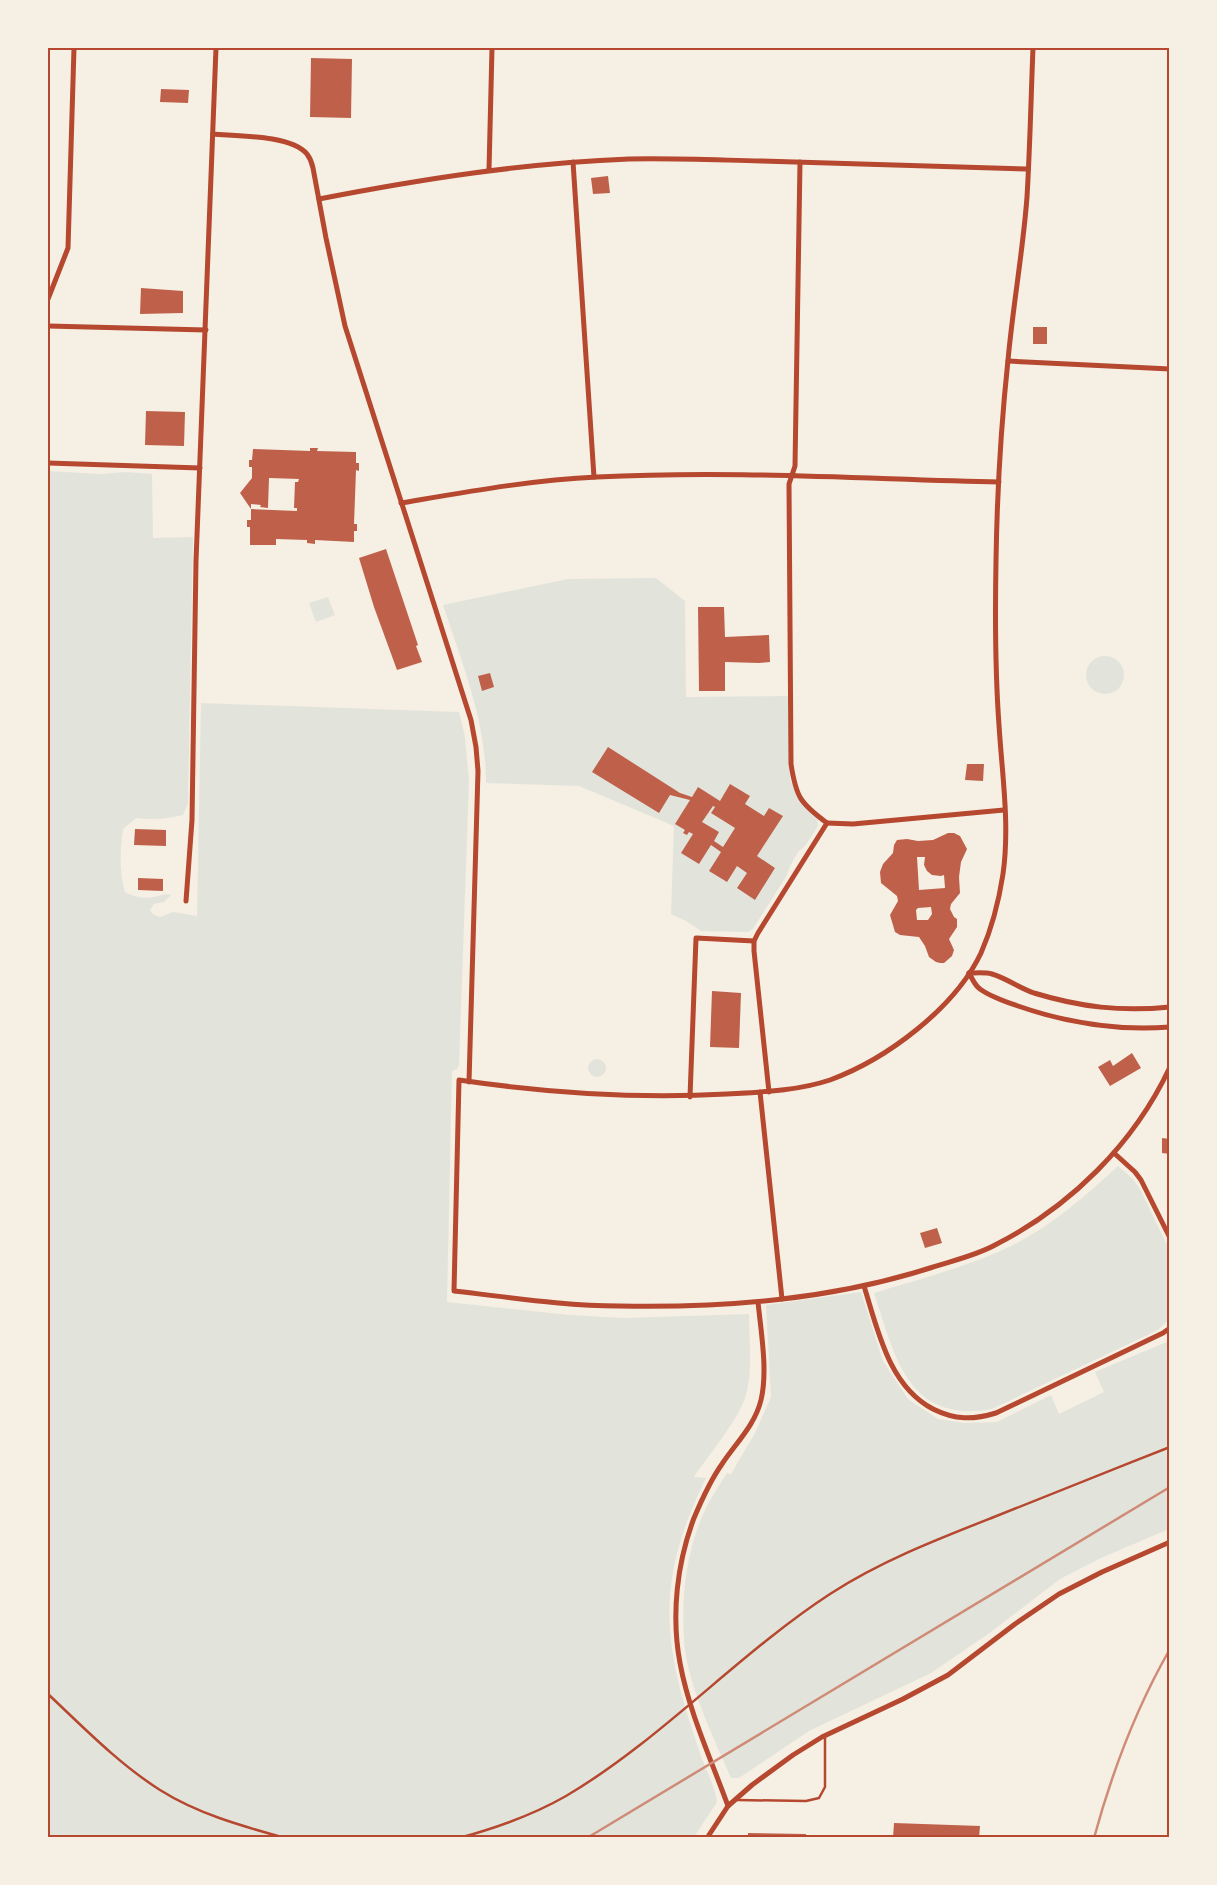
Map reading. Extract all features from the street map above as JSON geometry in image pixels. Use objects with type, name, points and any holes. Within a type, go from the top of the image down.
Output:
[{"type":"street","points":[[48,299],[68,248],[74,48]]},
{"type":"street","points":[[186,901],[192,820],[195,606],[216,48]]},
{"type":"street","points":[[489,170],[492,48]]},
{"type":"street","points":[[1033,48],[1026,202],[1008,361],[999,482],[996,644],[1005,848],[999,895],[981,952],[969,973],[951,996],[903,1041],[881,1056],[828,1080],[801,1087],[769,1092],[690,1096],[543,1091],[460,1080],[454,1291],[559,1303],[610,1306],[714,1305],[782,1299],[864,1286],[918,1272],[994,1246],[1066,1199],[1084,1184],[1114,1153],[1144,1113],[1161,1086],[1170,1067]]},
{"type":"street","points":[[213,134],[282,141],[300,148],[314,168],[345,326],[471,720],[478,770],[468,1082]]},
{"type":"street","points":[[319,199],[418,180],[489,170],[631,159],[1028,169]]},
{"type":"street","points":[[573,162],[594,477]]},
{"type":"street","points":[[800,162],[795,466],[789,484],[791,764],[795,789],[810,810],[827,823],[853,824],[1004,810]]},
{"type":"street","points":[[48,326],[206,330]]},
{"type":"street","points":[[1008,361],[1170,368]]},
{"type":"street","points":[[48,463],[200,468]]},
{"type":"street","points":[[401,503],[488,488],[594,477],[679,473],[999,482]]},
{"type":"street","points":[[769,1092],[754,941],[827,823]]},
{"type":"street","points":[[690,1096],[696,938],[754,941]]},
{"type":"street","points":[[969,973],[991,974],[1031,992],[1080,1005],[1130,1010],[1170,1007]]},
{"type":"street","points":[[969,973],[979,988],[1009,1003],[1040,1014],[1091,1025],[1170,1027]]},
{"type":"street","points":[[760,1092],[782,1299]]},
{"type":"street","points":[[1114,1153],[1141,1180],[1170,1238]]},
{"type":"street","points":[[864,1286],[890,1362],[897,1376],[916,1399],[942,1414],[957,1418],[970,1419],[996,1413],[1170,1328]]},
{"type":"street","points":[[728,1806],[690,1703],[680,1662],[677,1596],[686,1541],[703,1498],[722,1463],[756,1416],[761,1400],[763,1371],[758,1302]]},
{"type":"street","points":[[707,1838],[728,1806],[771,1770],[825,1736],[918,1692],[948,1675],[1037,1608],[1066,1590],[1170,1542]]},
{"type":"lane","points":[[459,1838],[496,1827],[528,1814],[565,1796],[605,1770],[768,1638],[832,1593],[863,1575],[911,1550],[1170,1447]]},
{"type":"lane","points":[[48,1694],[100,1743],[160,1790],[218,1818],[285,1838]]},
{"type":"lane","points":[[735,1800],[806,1801],[820,1798],[825,1787],[825,1736]]},
{"type":"shaded area","points":[[48,471],[152,474],[153,538],[193,537],[188,804],[183,815],[159,819],[136,818],[123,829],[122,837],[121,869],[125,892],[143,898],[164,894],[171,895],[164,902],[154,904],[150,910],[153,914],[160,917],[173,912],[197,916],[201,703],[459,712],[465,737],[469,781],[459,1065],[457,1069],[452,1071],[447,1302],[570,1315],[624,1318],[749,1314],[750,1365],[746,1395],[731,1426],[694,1477],[706,1478],[691,1510],[681,1541],[673,1570],[670,1598],[673,1657],[680,1689],[717,1802],[694,1837],[48,1837]]},
{"type":"shaded area","points":[[656,578],[685,601],[686,697],[788,696],[790,780],[802,805],[817,818],[818,826],[805,846],[798,852],[787,875],[753,929],[748,932],[701,931],[671,914],[674,826],[579,786],[486,783],[482,737],[472,692],[443,605],[568,579]]},
{"type":"shaded area","points":[[328,597],[335,615],[316,622],[309,603]]},
{"type":"shaded area","points":[[1105,656],[1118,662],[1124,675],[1118,688],[1105,694],[1092,688],[1086,675],[1092,662]]},
{"type":"shaded area","points":[[593,1059],[601,1059],[606,1064],[604,1075],[593,1077],[588,1072],[588,1064]]},
{"type":"shaded area","points":[[1118,1166],[1133,1179],[1140,1189],[1169,1249],[1169,1319],[1158,1330],[992,1409],[963,1411],[941,1406],[923,1396],[909,1380],[898,1361],[874,1293],[926,1278],[1011,1246],[1054,1220]]},
{"type":"shaded area","points":[[861,1292],[883,1361],[908,1399],[938,1419],[964,1423],[997,1422],[1051,1395],[1059,1414],[1104,1392],[1095,1372],[1169,1341],[1169,1529],[1101,1558],[1060,1579],[991,1632],[931,1673],[809,1731],[739,1778],[731,1778],[698,1698],[685,1650],[684,1596],[693,1542],[708,1504],[727,1473],[731,1474],[755,1433],[771,1397],[766,1305]]},
{"type":"building","points":[[311,58],[352,59],[351,118],[310,117]]},
{"type":"building","points":[[161,89],[189,90],[188,103],[160,102]]},
{"type":"building","points":[[608,176],[610,193],[593,194],[591,178]]},
{"type":"building","points":[[141,288],[183,291],[183,313],[140,314]]},
{"type":"building","points":[[1033,327],[1047,327],[1047,344],[1033,344]]},
{"type":"building","points":[[146,411],[185,412],[184,446],[145,445]]},
{"type":"building","points":[[310,448],[318,448],[317,451],[356,452],[356,463],[359,463],[359,471],[356,470],[354,524],[357,524],[357,531],[354,531],[354,542],[315,540],[315,544],[307,543],[307,540],[276,539],[276,545],[250,545],[250,527],[247,527],[247,520],[251,520],[251,509],[240,493],[252,478],[252,467],[249,467],[249,460],[252,460],[253,449],[310,451]],"holes":[[[269,478],[299,479],[298,482],[295,482],[294,508],[297,508],[297,511],[251,509],[251,504],[268,508]]]},
{"type":"building","points":[[386,549],[422,662],[397,670],[374,607],[359,558]]},
{"type":"building","points":[[698,607],[724,607],[725,637],[769,635],[770,662],[725,662],[725,691],[699,691]]},
{"type":"building","points":[[490,673],[494,687],[482,691],[478,676]]},
{"type":"building","points":[[608,747],[680,793],[692,797],[698,787],[720,801],[730,784],[750,796],[745,804],[764,816],[769,808],[783,816],[757,856],[775,868],[755,900],[737,888],[747,873],[737,866],[727,882],[709,871],[721,852],[711,845],[699,864],[681,853],[693,834],[689,832],[687,835],[683,833],[685,830],[675,824],[690,800],[670,795],[659,813],[592,772]],"holes":[[[713,806],[715,807],[711,813],[735,828],[723,847],[714,841],[719,832],[702,822]]]},
{"type":"building","points":[[967,764],[984,764],[983,781],[965,780]]},
{"type":"building","points":[[135,829],[166,830],[166,846],[134,845]]},
{"type":"building","points":[[948,833],[954,833],[960,836],[967,849],[961,862],[959,877],[960,893],[951,904],[950,909],[957,919],[957,927],[949,939],[954,950],[952,956],[944,963],[936,962],[929,957],[919,937],[900,935],[895,932],[890,915],[898,901],[897,896],[881,883],[880,872],[883,864],[893,853],[897,840],[933,840]],"holes":[[[917,857],[925,857],[924,865],[932,875],[944,875],[945,888],[919,890]],[[931,907],[932,914],[928,920],[917,920],[916,910],[918,908]]]},
{"type":"building","points":[[138,878],[163,879],[163,891],[138,890]]},
{"type":"building","points":[[712,991],[741,993],[739,1048],[710,1047]]},
{"type":"building","points":[[1132,1053],[1141,1068],[1110,1086],[1098,1067],[1110,1060],[1113,1066]]},
{"type":"building","points":[[1162,1138],[1170,1139],[1170,1154],[1162,1153]]},
{"type":"building","points":[[937,1228],[942,1243],[925,1248],[920,1233]]},
{"type":"building","points":[[894,1823],[980,1826],[979,1838],[893,1838]]},
{"type":"building","points":[[748,1833],[806,1834],[806,1838],[748,1838]]},
{"type":"railway","points":[[587,1838],[1170,1487]]},
{"type":"railway","points":[[1094,1838],[1126,1741],[1146,1694],[1170,1649]]}]
